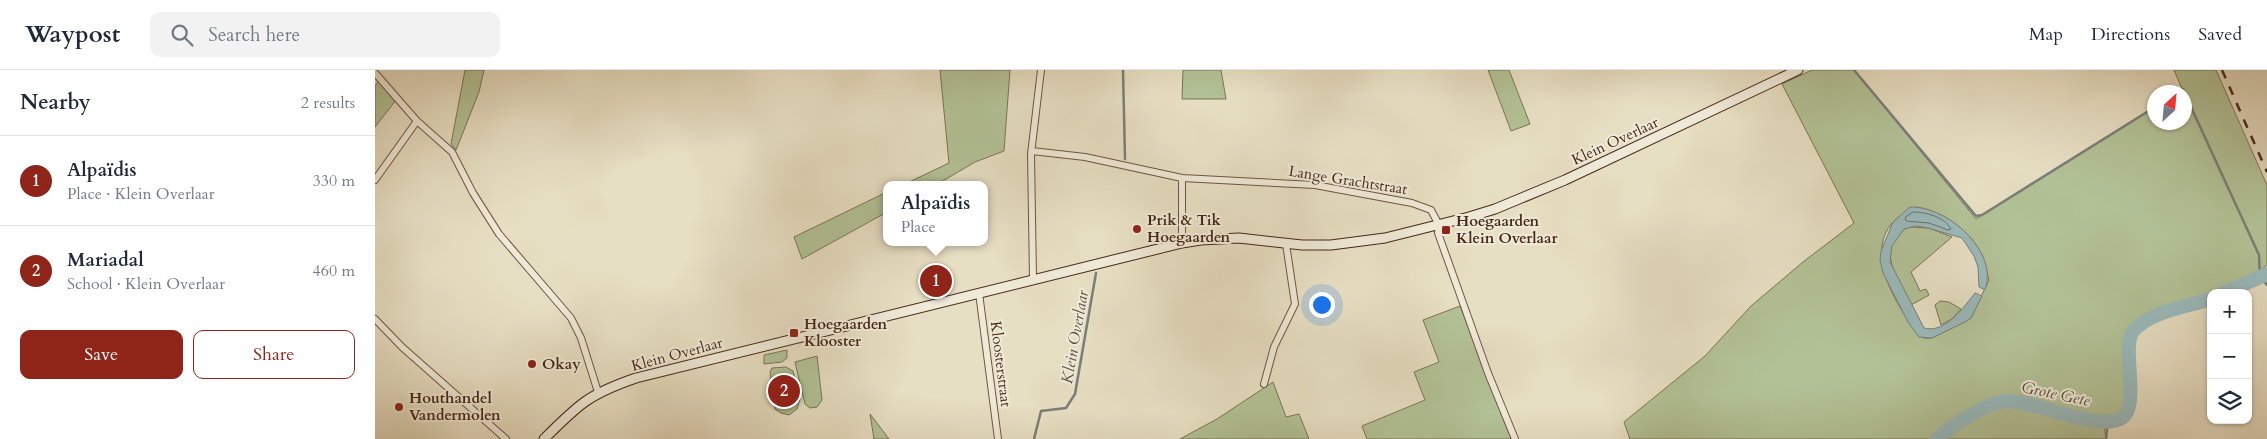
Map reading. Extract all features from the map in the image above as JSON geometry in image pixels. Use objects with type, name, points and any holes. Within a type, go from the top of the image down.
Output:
[{"type":"main road","name":"Klein Overlaar","points":[[544,439],[577,406],[598,392],[662,371],[1033,279],[1201,240],[1239,238],[1286,244],[1331,245],[1385,238],[1495,209],[1530,195],[1797,70]]},
{"type":"street","points":[[1033,279],[1032,151],[1041,70]]},
{"type":"street","points":[[375,73],[417,121],[452,152],[473,192],[499,234],[571,318],[581,338],[598,392]]},
{"type":"street","points":[[375,180],[417,121]]},
{"type":"street","name":"Lange Grachtstraat","points":[[1032,151],[1085,157],[1182,178],[1288,182],[1342,190],[1427,207],[1435,214],[1439,225]]},
{"type":"street","points":[[1182,178],[1182,243]]},
{"type":"street","points":[[1439,225],[1438,233],[1488,373],[1515,439]]},
{"type":"street","points":[[1264,384],[1274,347],[1295,304],[1286,244]]},
{"type":"street","name":"Kloosterstraat","points":[[979,293],[998,439]]},
{"type":"street","points":[[375,319],[402,347],[506,439]]},
{"type":"green space","points":[[465,70],[484,70],[479,92],[456,150],[451,144]]},
{"type":"green space","points":[[940,70],[1010,70],[1004,151],[975,162],[943,181],[911,181],[949,163]]},
{"type":"green space","points":[[1183,70],[1221,70],[1226,99],[1182,99]]},
{"type":"green space","points":[[1488,70],[1509,70],[1530,124],[1511,131]]},
{"type":"green space","points":[[1812,70],[1854,70],[1976,219],[2147,112],[2147,130],[2192,130],[2192,85],[2180,85],[2174,70],[2216,70],[2267,185],[2267,265],[2253,276],[2225,289],[2207,289],[2207,298],[2167,306],[2130,330],[2124,345],[2128,371],[2125,407],[2123,412],[2117,416],[2118,424],[2104,425],[2106,439],[1945,439],[1961,427],[1958,419],[1930,439],[1630,439],[1624,422],[1705,356],[1751,306],[1803,262],[1854,223],[1782,84]],"holes":[[[1916,207],[1936,213],[1955,224],[1971,239],[1983,257],[1989,280],[1971,318],[1932,338],[1923,338],[1895,299],[1883,266],[1882,250],[1885,235],[1893,222],[1901,216]]]},
{"type":"green space","points":[[379,80],[396,100],[375,127],[375,86]]},
{"type":"green space","points":[[883,194],[883,214],[802,259],[794,237]]},
{"type":"green space","points":[[1909,227],[1929,228],[1952,237],[1911,272],[1920,291],[1926,289],[1929,295],[1911,305],[1895,275],[1890,252],[1892,242],[1898,234]]},
{"type":"green space","points":[[1940,301],[1949,302],[1961,309],[1952,319],[1941,325],[1935,305]]},
{"type":"green space","points":[[1460,306],[1512,439],[1367,439],[1362,426],[1425,400],[1414,372],[1439,362],[1423,320]]},
{"type":"green space","points":[[787,350],[787,358],[782,362],[764,364],[764,355]]},
{"type":"green space","points":[[817,356],[822,400],[817,407],[810,408],[805,404],[795,362]]},
{"type":"green space","points":[[786,367],[793,371],[800,399],[797,409],[789,415],[775,409],[770,372],[772,368]]},
{"type":"green space","points":[[1273,382],[1286,417],[1299,414],[1309,439],[1180,439],[1217,419]]},
{"type":"green space","points":[[870,414],[889,439],[874,439]]},
{"type":"water","points":[[1910,207],[1940,214],[1954,223],[1967,234],[1985,261],[1987,275],[1985,290],[1979,287],[1978,267],[1974,256],[1962,238],[1916,226],[1904,229],[1892,246],[1890,262],[1924,328],[1932,329],[1939,327],[1960,312],[1975,293],[1982,296],[1971,318],[1932,338],[1919,337],[1908,322],[1883,273],[1880,260],[1881,251],[1893,222]]},
{"type":"waterway","name":"Klein Overlaar","points":[[1123,70],[1125,159]]},
{"type":"waterway","points":[[1854,70],[1976,216],[1982,215],[2147,112]]},
{"type":"waterway","points":[[2192,109],[2259,255],[2260,277],[2267,285]]},
{"type":"waterway","name":"Klein Overlaar","points":[[1034,439],[1041,411],[1066,408],[1075,394],[1096,273]]},
{"type":"waterway","name":"Grote Gete","points":[[2233,289],[2267,274]]},
{"type":"waterway","name":"Grote Gete","points":[[1937,439],[1962,420],[1982,409],[2001,402],[2022,403],[2099,421],[2112,421],[2122,418],[2127,411],[2130,401],[2129,348],[2130,338],[2134,330],[2150,318],[2170,310],[2207,300]]},
{"type":"waterway","points":[[2106,439],[2108,421]]},
{"type":"railway","points":[[2222,70],[2267,172]]},
{"type":"place","name":"Prik & Tik Hoegaarden","points":[[1137,229]]},
{"type":"place","name":"Hoegaarden Klein Overlaar","points":[[1446,230]]},
{"type":"place","name":"Alpaïdis","points":[[936,281]]},
{"type":"place","name":"Hoegaarden Klooster","points":[[794,333]]},
{"type":"place","name":"Okay","points":[[532,364]]},
{"type":"place","name":"Mariadal","points":[[784,391]]},
{"type":"place","name":"Houthandel Vandermolen","points":[[399,407]]}]
